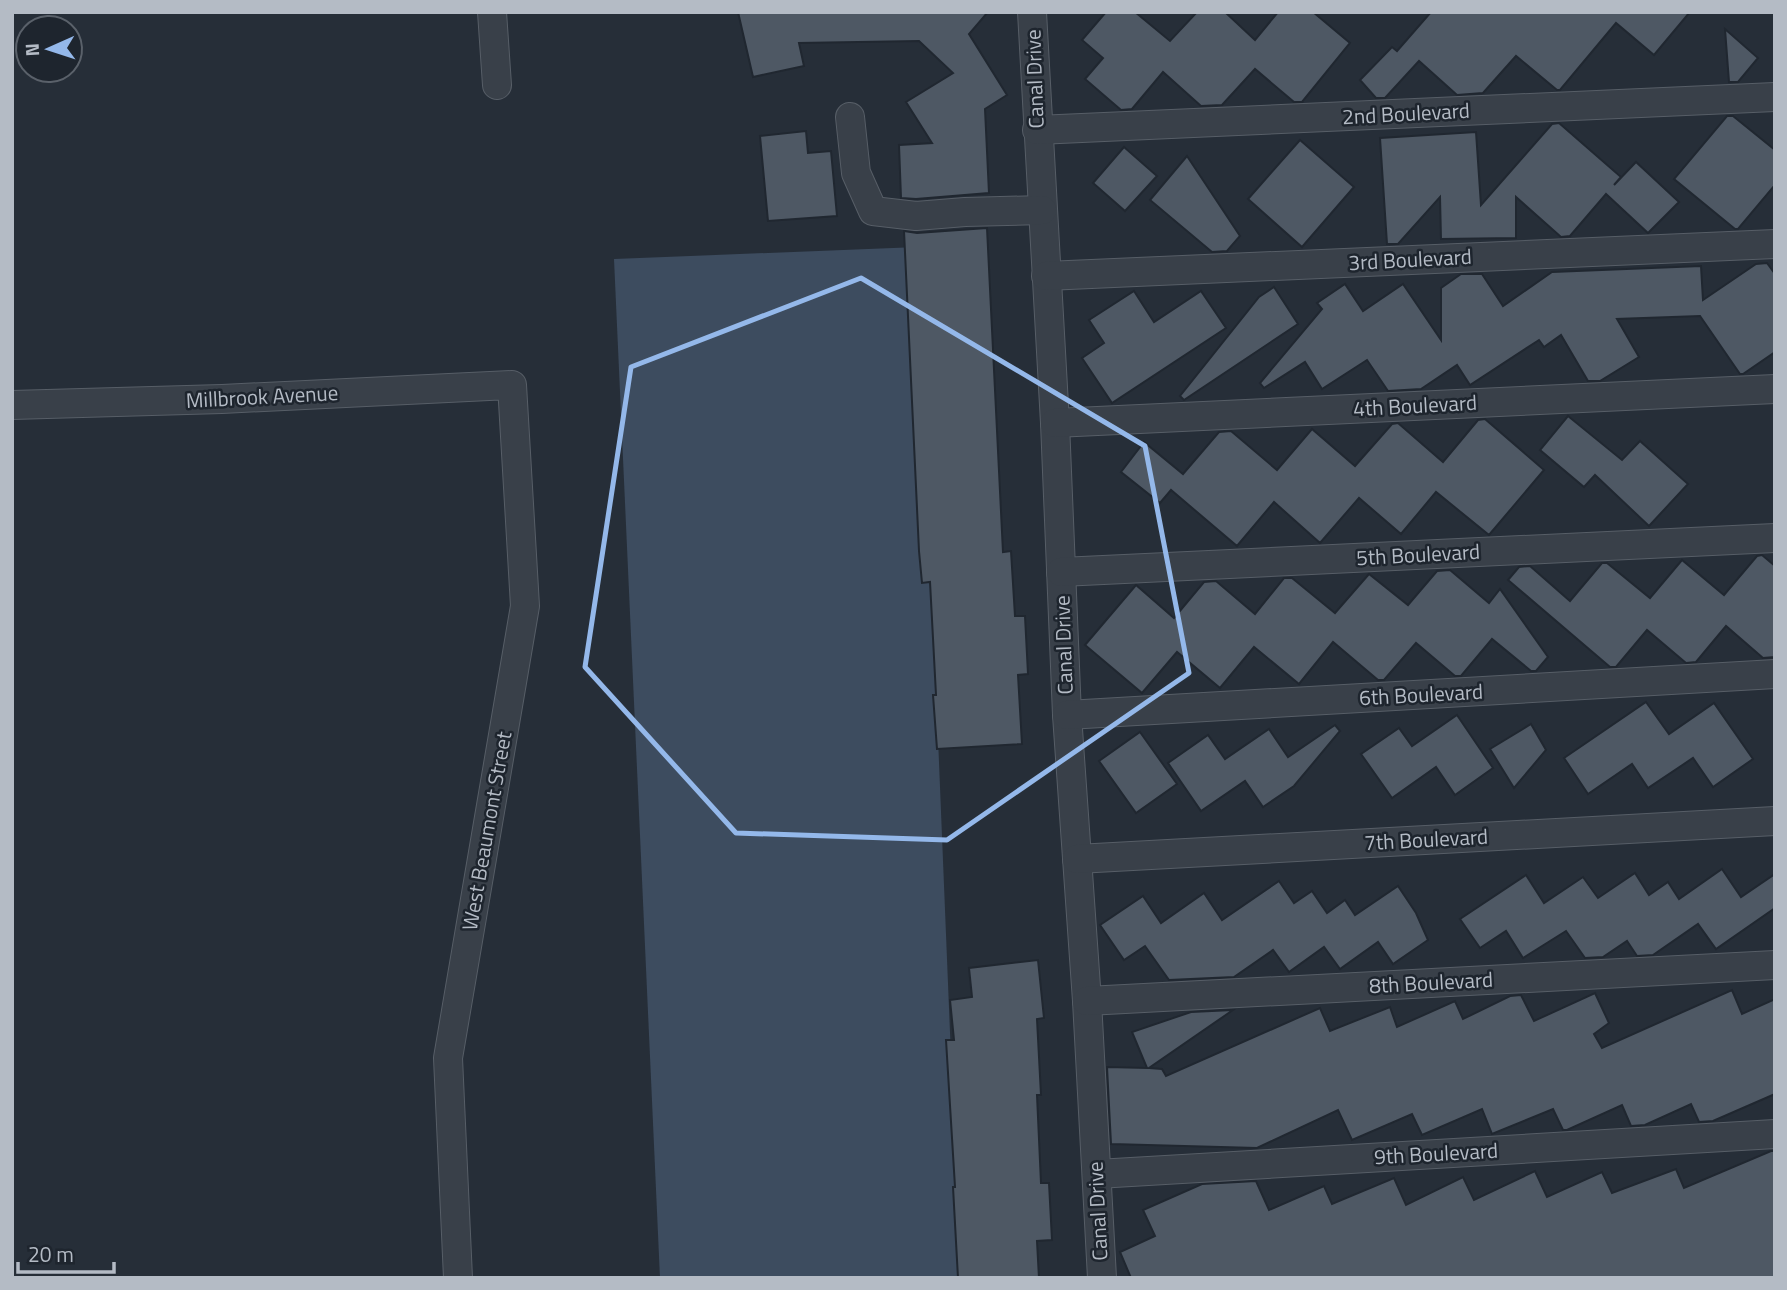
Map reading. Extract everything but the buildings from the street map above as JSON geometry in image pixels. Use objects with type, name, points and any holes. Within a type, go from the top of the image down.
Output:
[{"type":"street","points":[[492,12],[497,85]]},
{"type":"street","name":"Canal Drive","points":[[1032,12],[1055,423],[1067,715],[1087,1001],[1102,1278]]},
{"type":"street","name":"2nd Boulevard","points":[[1037,130],[1775,97]]},
{"type":"street","points":[[850,117],[856,173],[873,211],[916,216],[1042,210]]},
{"type":"street","name":"3rd Boulevard","points":[[1046,276],[1775,244]]},
{"type":"street","name":"Millbrook Avenue","points":[[12,405],[222,399],[512,384]]},
{"type":"street","name":"West Beaumont Street","points":[[458,1278],[448,1058],[525,606],[512,384]]},
{"type":"street","name":"4th Boulevard","points":[[1055,423],[1775,389]]},
{"type":"street","name":"5th Boulevard","points":[[1061,572],[1775,538]]},
{"type":"street","name":"6th Boulevard","points":[[1067,715],[1775,674]]},
{"type":"street","name":"7th Boulevard","points":[[1077,859],[1775,821]]},
{"type":"street","name":"8th Boulevard","points":[[1087,1001],[1775,965]]},
{"type":"street","name":"9th Boulevard","points":[[1097,1174],[1775,1133]]},
{"type":"highlighted area","points":[[861,278],[1145,446],[1189,673],[947,840],[736,833],[585,667],[631,367]]},
{"type":"water","points":[[918,247],[960,1278],[660,1278],[614,259]]}]
